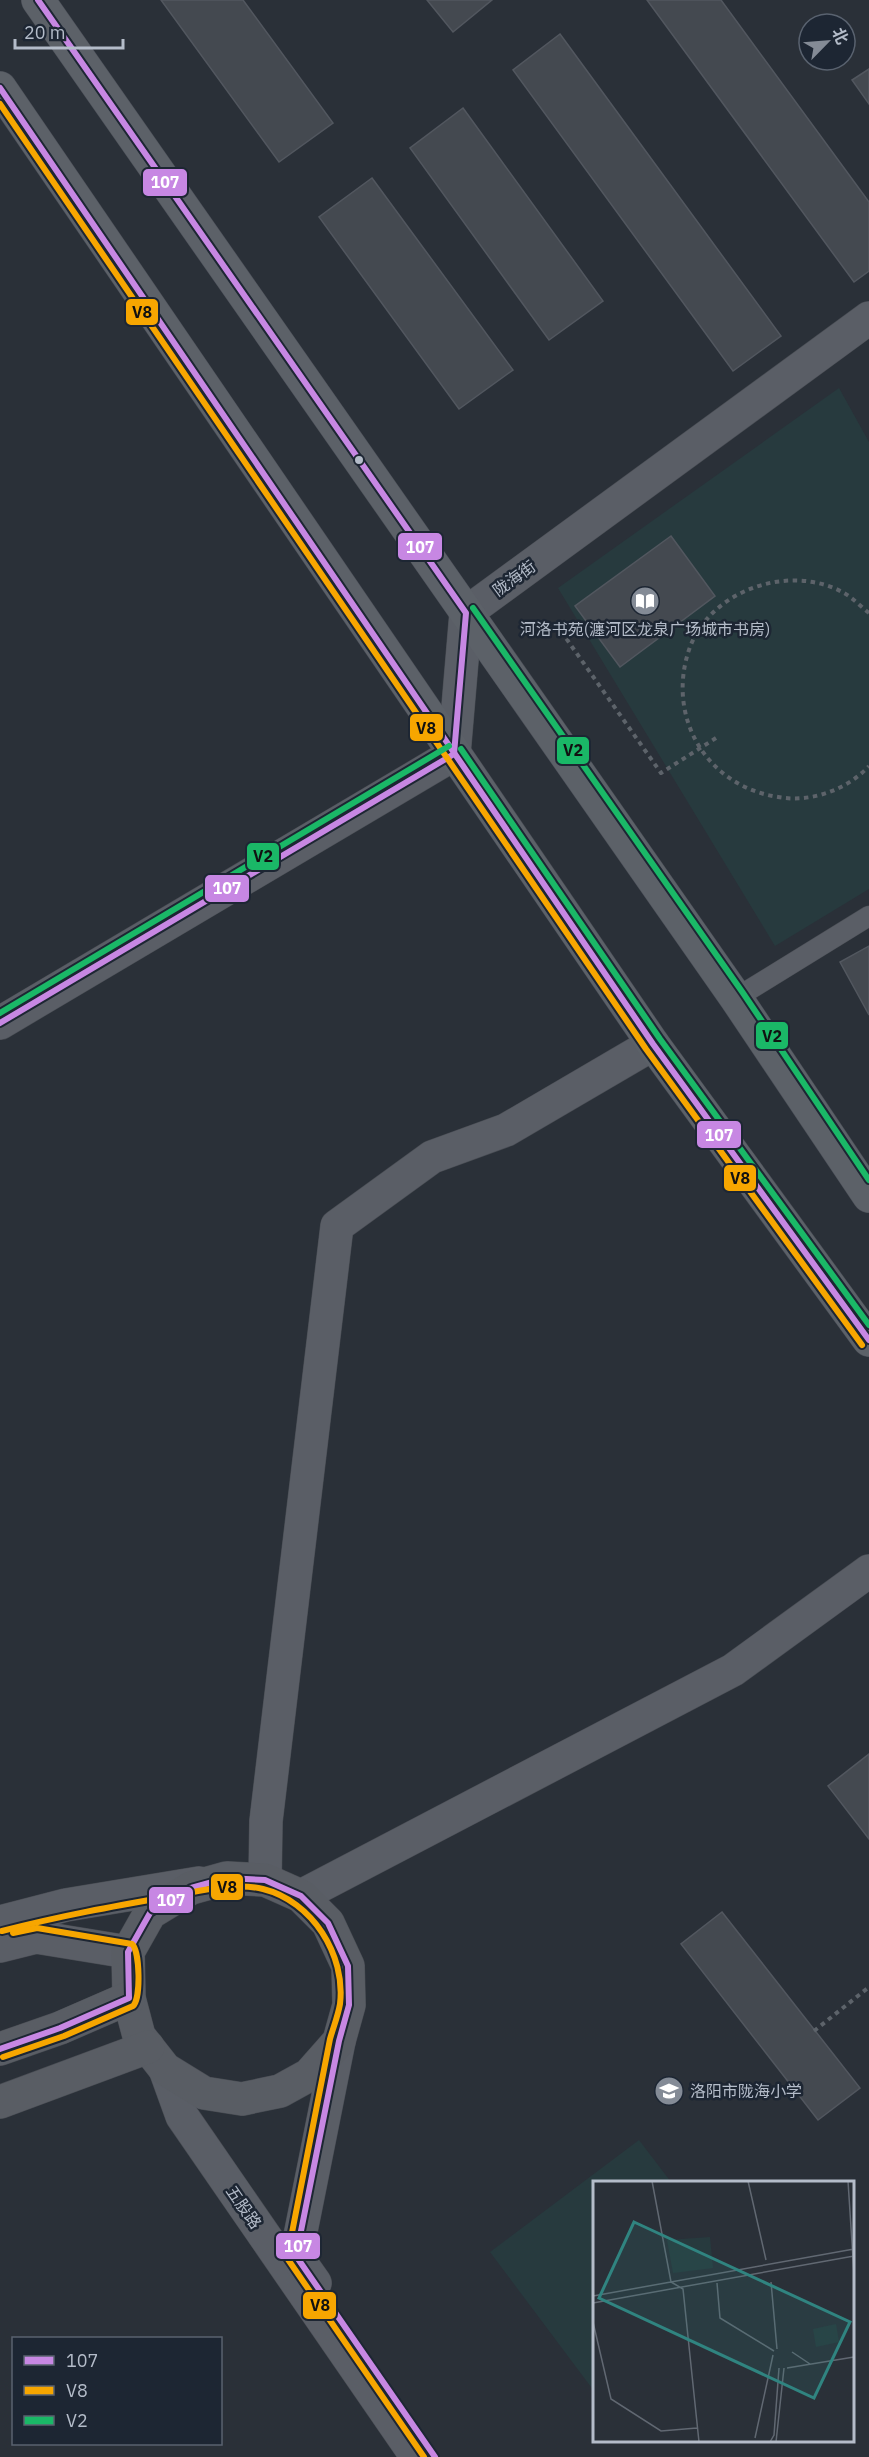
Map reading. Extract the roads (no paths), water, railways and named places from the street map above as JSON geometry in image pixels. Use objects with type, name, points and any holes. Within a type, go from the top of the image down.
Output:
[{"type":"main road","points":[[38,0],[736,998],[869,1196]]},
{"type":"main road","points":[[0,88],[652,1044],[869,1340]]},
{"type":"main road","points":[[0,2102],[85,2070],[156,2058],[204,2093],[242,2099],[280,2091],[309,2075],[339,2041],[349,2005],[348,1966],[328,1923],[301,1896],[266,1880],[227,1878],[190,1888],[150,1913],[128,1952]]},
{"type":"main road","name":"五股路","points":[[128,1952],[129,1998],[139,2036],[156,2058]]},
{"type":"main road","points":[[0,2049],[60,2028],[129,1998]]},
{"type":"street","name":"陇海街","points":[[466,613],[869,318]]},
{"type":"street","points":[[0,1023],[454,754],[466,613]]},
{"type":"street","points":[[266,1880],[266,1821],[337,1226],[432,1156],[506,1130],[652,1044]]},
{"type":"street","points":[[301,1896],[733,1670],[869,1571]]},
{"type":"street","points":[[0,1922],[66,1905],[227,1878]]},
{"type":"street","points":[[0,1946],[36,1937],[128,1952]]},
{"type":"street","points":[[339,2041],[296,2256],[435,2457]]},
{"type":"street","name":"五股路","points":[[156,2058],[182,2116],[417,2457]]},
{"type":"lane","points":[[736,998],[869,916]]},
{"type":"place","name":"河洛书苑(瀍河区龙泉广场城市书房)","points":[[645,601]]},
{"type":"place","name":"洛阳市陇海小学","points":[[669,2091]]}]
